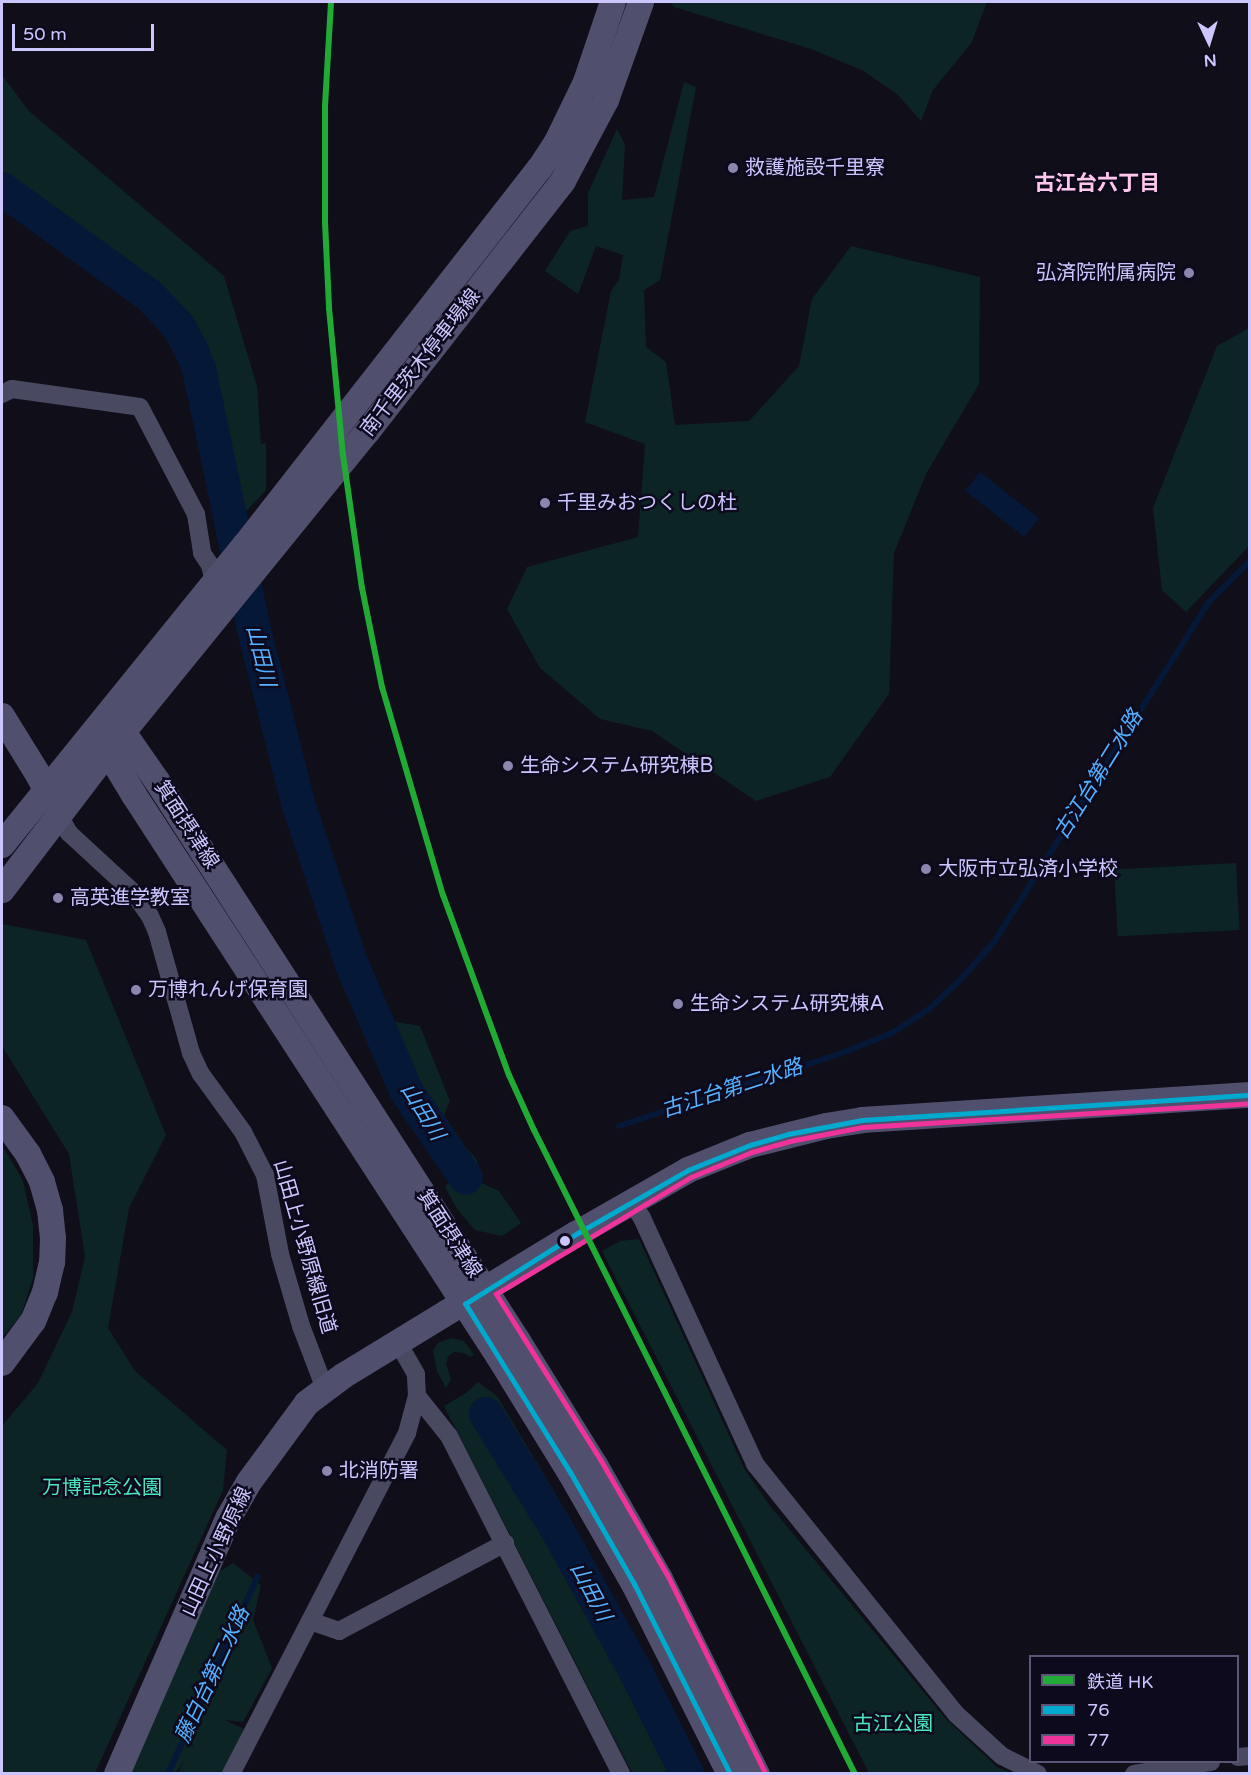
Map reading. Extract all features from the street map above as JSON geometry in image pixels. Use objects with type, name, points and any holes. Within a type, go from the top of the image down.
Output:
[{"type":"main road","name":"南千里茨木停車場線","points":[[111,736],[218,577],[540,168],[556,142],[586,82],[613,2]]},
{"type":"main road","name":"南千里茨木停車場線","points":[[111,736],[225,609],[563,181],[606,100],[640,2]]},
{"type":"main road","points":[[2,716],[59,815]]},
{"type":"main road","points":[[2,845],[46,789],[111,736]]},
{"type":"main road","points":[[2,890],[59,815],[111,736]]},
{"type":"main road","name":"箕面摂津線","points":[[111,736],[476,1298],[595,1465],[660,1579],[758,1773]]},
{"type":"main road","name":"山田上小野原線","points":[[117,1773],[229,1517],[249,1482],[291,1421],[307,1403],[325,1389],[632,1202],[688,1170],[750,1145],[788,1134],[862,1120],[1250,1095]]},
{"type":"main road","points":[[2,1118],[28,1154],[42,1182],[50,1210],[53,1238],[52,1262],[45,1292],[33,1321],[2,1363]]},
{"type":"main road","name":"箕面摂津線","points":[[476,1298],[571,1474],[634,1584],[730,1773]]},
{"type":"street","points":[[2,394],[12,389],[140,407],[196,514],[202,553],[218,577],[225,609]]},
{"type":"street","name":"山田上小野原線旧道","points":[[59,815],[69,833],[133,892],[150,916],[157,932],[191,1053],[201,1074],[243,1132],[265,1175],[280,1254],[301,1326],[325,1389]]},
{"type":"street","points":[[632,1202],[642,1218],[755,1464],[956,1714],[1002,1756],[1038,1773]]},
{"type":"street","points":[[231,1773],[407,1433],[417,1396],[416,1374],[399,1344]]},
{"type":"street","points":[[417,1396],[449,1436],[621,1773]]},
{"type":"street","points":[[310,1620],[339,1632],[505,1543]]},
{"type":"street","points":[[1134,1773],[1198,1763]]},
{"type":"green space","points":[[670,2],[987,2],[972,42],[933,90],[921,121],[897,94],[862,70],[811,49],[674,7]]},
{"type":"green space","points":[[2,75],[29,111],[224,276],[257,386],[261,444],[266,443],[266,490],[240,518],[206,367],[186,322],[158,292],[2,174]]},
{"type":"green space","points":[[684,82],[696,87],[660,280],[644,290],[646,347],[666,362],[675,425],[749,421],[799,366],[812,299],[851,246],[980,277],[979,384],[926,474],[894,553],[889,694],[830,777],[756,801],[652,731],[600,719],[540,668],[507,609],[527,567],[638,537],[645,444],[585,422],[611,291],[619,280],[623,255],[596,246],[578,294],[545,271],[570,231],[588,226],[588,193],[617,129],[625,145],[622,200],[654,197]]},
{"type":"green space","points":[[1249,328],[1249,546],[1186,612],[1162,590],[1153,508],[1217,346]]},
{"type":"green space","points":[[1236,863],[1240,930],[1118,936],[1114,869]]},
{"type":"green space","name":"万博記念公園","points":[[2,924],[86,940],[166,1135],[129,1208],[108,1328],[135,1371],[227,1450],[223,1490],[95,1773],[2,1773],[2,1426],[38,1383],[72,1312],[85,1257],[69,1154],[2,1046]]},
{"type":"green space","points":[[390,1021],[420,1026],[450,1101],[444,1115],[477,1160],[480,1182],[499,1191],[521,1223],[502,1236],[475,1230],[457,1209],[445,1187],[457,1173],[416,1091],[375,1042]]},
{"type":"green space","points":[[2,1145],[23,1181],[33,1225],[33,1278],[21,1315],[2,1338]]},
{"type":"green space","name":"古江公園","points":[[639,1239],[745,1470],[770,1506],[946,1719],[997,1767],[1011,1773],[869,1773],[602,1251],[620,1241]]},
{"type":"green space","points":[[452,1338],[464,1341],[474,1355],[470,1357],[464,1353],[454,1352],[448,1356],[446,1364],[451,1379],[446,1388],[437,1371],[433,1350],[439,1342]]},
{"type":"green space","points":[[478,1382],[497,1396],[567,1513],[565,1529],[548,1532],[516,1479],[674,1773],[632,1773],[444,1406],[466,1393]]},
{"type":"green space","points":[[233,1563],[261,1585],[253,1620],[272,1668],[243,1722],[225,1720],[244,1729],[223,1773],[178,1773],[185,1759],[176,1773],[128,1774],[210,1577]]},
{"type":"water","points":[[980,472],[1039,518],[1024,537],[965,491]]},
{"type":"waterway","name":"山田川","points":[[2,189],[150,296],[179,327],[192,351],[199,369],[253,626],[298,803],[352,965],[407,1092],[466,1178]]},
{"type":"waterway","name":"古江台第二水路","points":[[619,1126],[842,1053],[892,1033],[929,1009],[960,980],[994,942],[1209,602],[1250,561]]},
{"type":"waterway","name":"山田川","points":[[486,1414],[558,1531],[637,1674],[687,1774]]},
{"type":"waterway","name":"藤白台第二水路","points":[[168,1774],[258,1576]]},
{"type":"rail line","name":"HK","points":[[331,2],[325,106],[325,222],[329,308],[343,455],[362,588],[382,687],[443,895],[509,1075],[534,1130],[855,1774]]},
{"type":"transit line","name":"76","points":[[730,1774],[634,1584],[571,1474],[465,1304],[576,1234],[688,1170],[750,1145],[788,1134],[862,1120],[1250,1095]]},
{"type":"transit line","name":"77","points":[[764,1771],[667,1575],[601,1461],[496,1294],[691,1177],[752,1152],[790,1141],[863,1127],[1250,1103]]},
{"type":"place","name":"救護施設千里寮","points":[[733,168]]},
{"type":"place","name":"弘済院附属病院","points":[[1189,273]]},
{"type":"place","name":"千里みおつくしの杜","points":[[545,503]]},
{"type":"place","name":"生命システム研究棟B","points":[[508,766]]},
{"type":"place","name":"大阪市立弘済小学校","points":[[926,869]]},
{"type":"place","name":"高英進学教室","points":[[58,898]]},
{"type":"place","name":"万博れんげ保育園","points":[[136,990]]},
{"type":"place","name":"生命システム研究棟A","points":[[678,1004]]},
{"type":"place","name":"北消防署","points":[[327,1471]]},
{"type":"district","name":"古江台六丁目","points":[[1097,184]]}]
